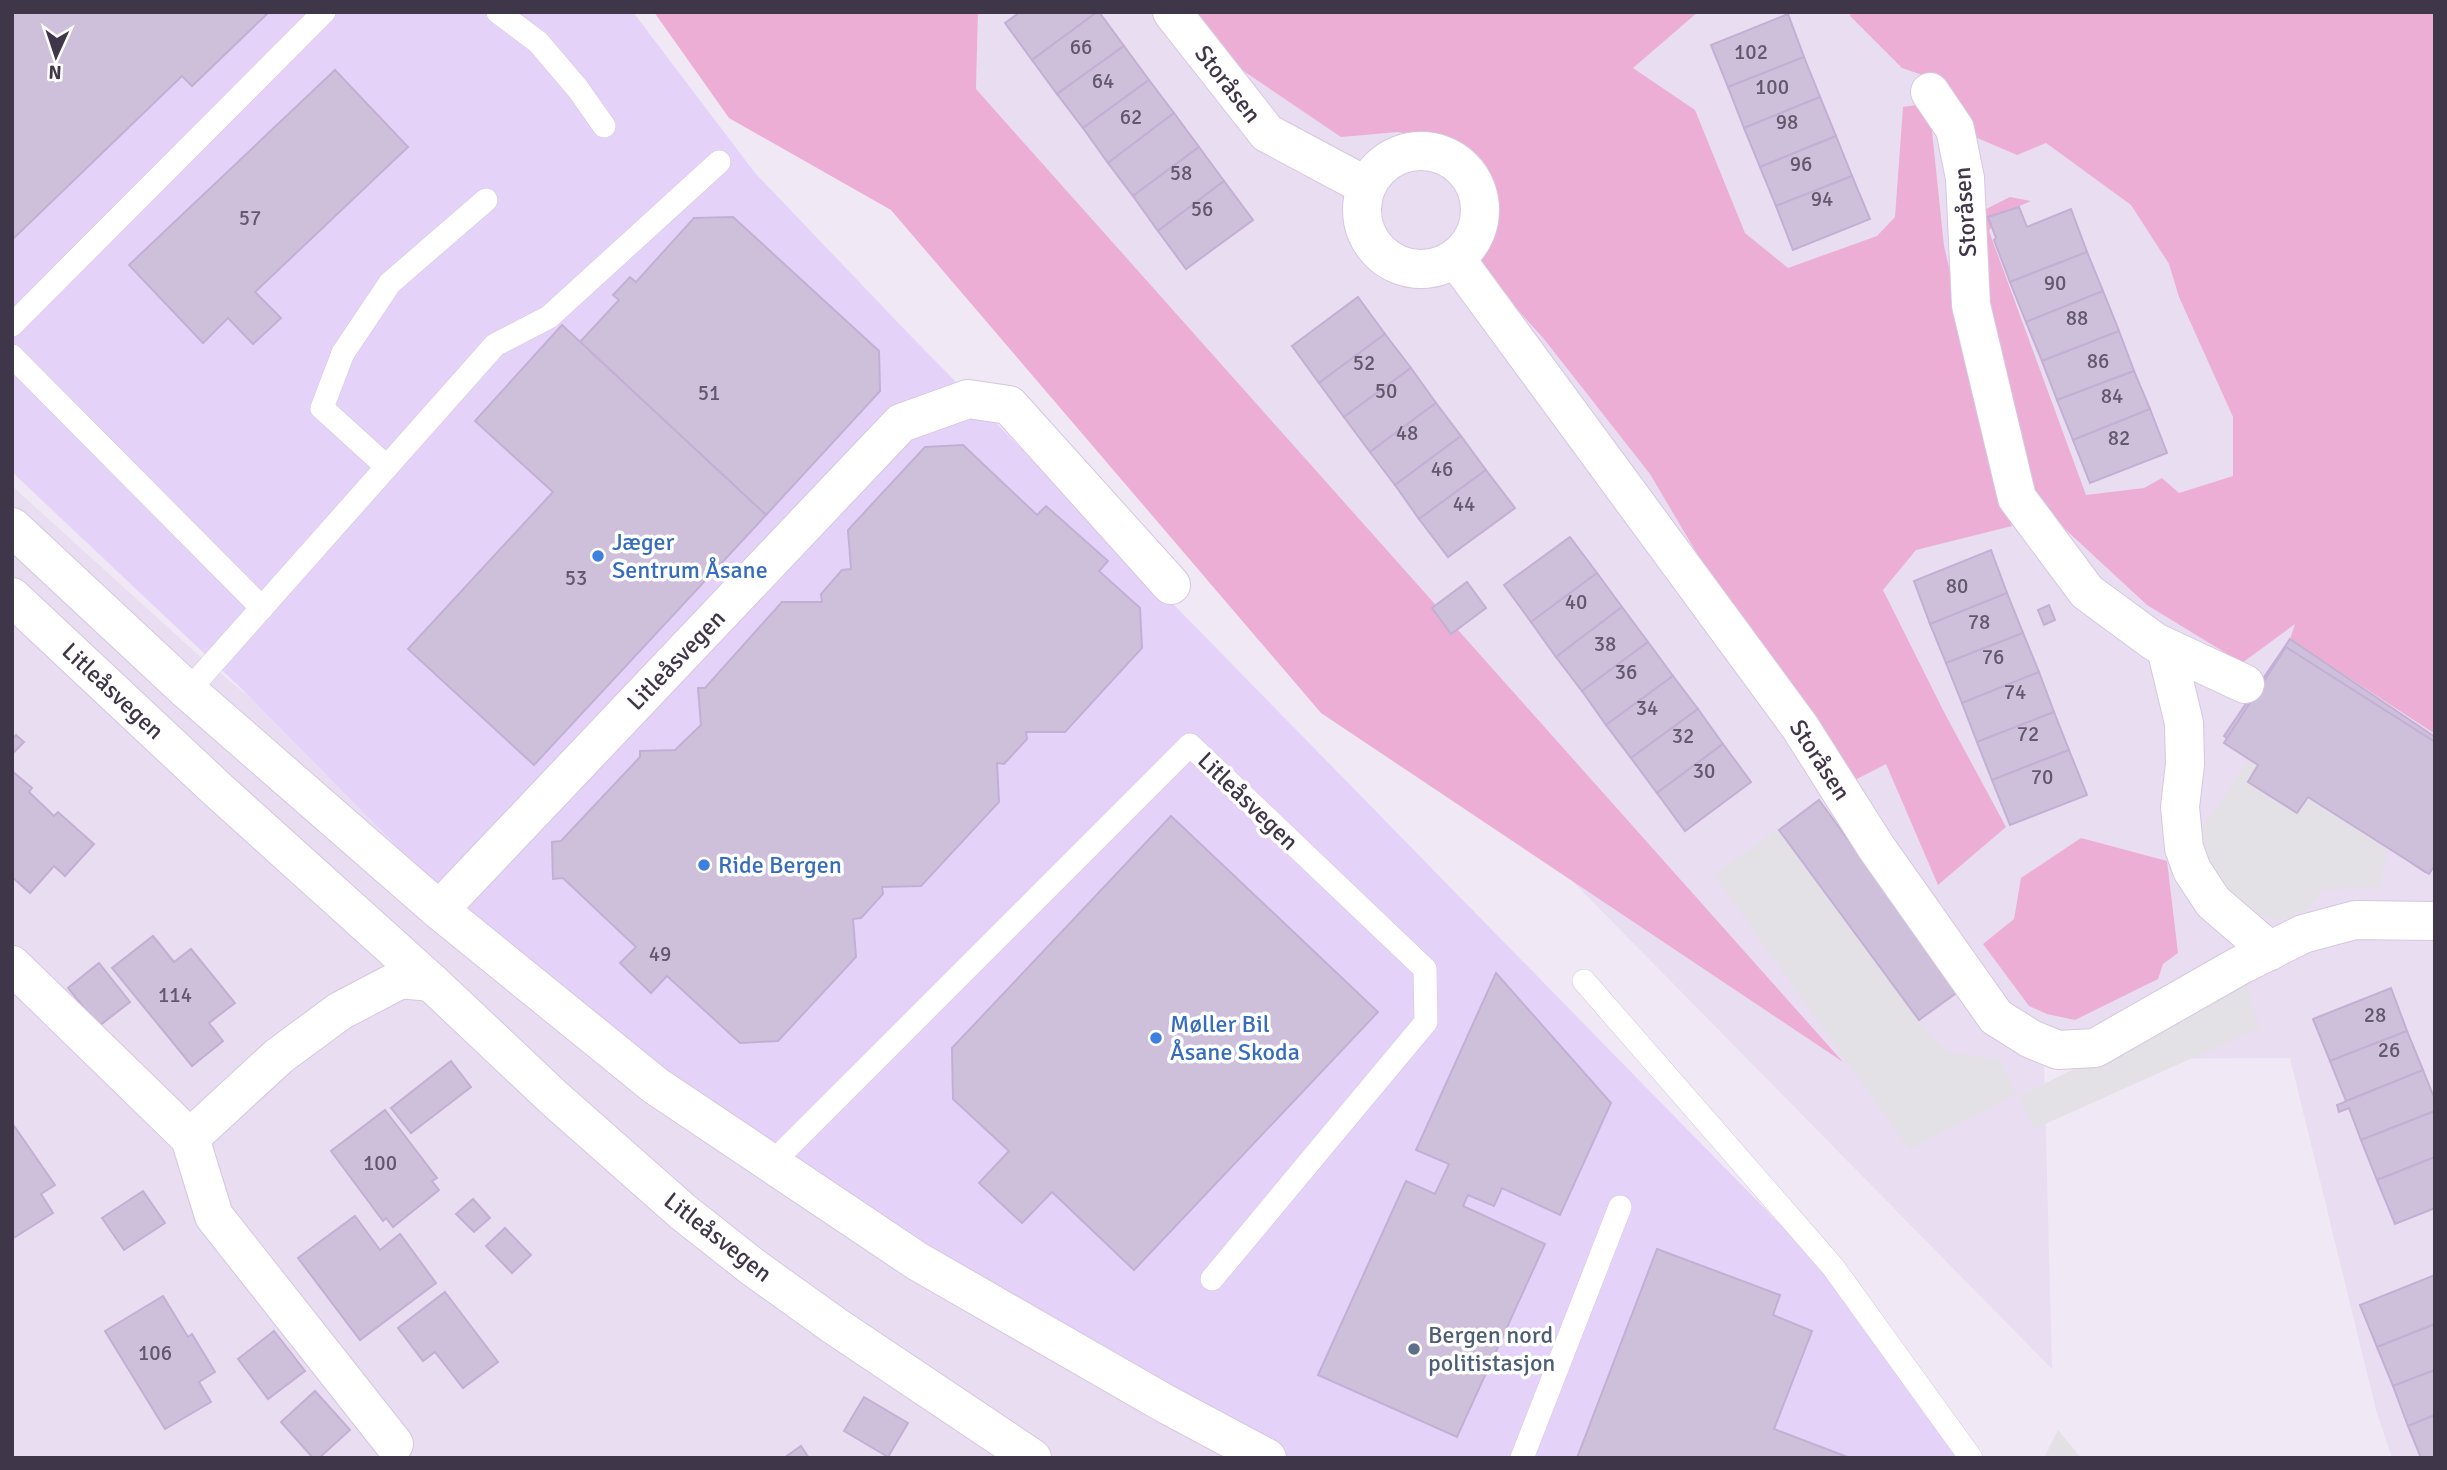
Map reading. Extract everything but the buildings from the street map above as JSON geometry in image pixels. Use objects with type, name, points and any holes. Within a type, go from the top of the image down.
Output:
[{"type":"street","name":"Storåsen","points":[[1172,12],[1267,133],[1366,186]]},
{"type":"street","name":"Storåsen","points":[[1930,92],[1955,129],[1965,178],[1971,305],[2017,498],[2087,592],[2155,642],[2245,684]]},
{"type":"street","points":[[1412,152],[1432,152],[1450,159],[1465,171],[1476,187],[1480,206],[1478,227],[1470,245],[1456,259],[1438,267],[1419,270],[1401,266],[1384,257],[1371,243],[1364,225],[1362,205],[1366,186],[1377,170],[1393,158],[1412,152]]},
{"type":"street","name":"Storåsen","points":[[1456,259],[1800,727],[1875,847],[1996,1017],[2031,1040],[2058,1050],[2095,1048],[2303,934],[2355,920],[2435,921]]},
{"type":"street","name":"Litleåsvegen","points":[[439,910],[901,423],[968,399],[1009,405],[1171,585]]},
{"type":"street","name":"Litleåsvegen","points":[[12,527],[188,691],[439,910],[656,1086],[917,1261],[1164,1403],[1267,1458]]},
{"type":"street","name":"Litleåsvegen","points":[[12,597],[521,1068],[683,1212],[754,1268],[835,1326],[1032,1458]]},
{"type":"street","points":[[2166,648],[2184,723],[2185,764],[2180,807],[2184,848],[2192,870],[2213,902],[2270,951]]},
{"type":"street","points":[[12,965],[190,1138],[214,1216],[394,1444]]},
{"type":"street","points":[[190,1138],[279,1056],[340,1012],[401,979],[431,982]]},
{"type":"lane","points":[[12,325],[324,12]]},
{"type":"lane","points":[[498,12],[538,41],[578,89],[604,126]]},
{"type":"lane","name":"Litleåsvegen","points":[[188,691],[495,345],[549,317],[719,162]]},
{"type":"lane","points":[[387,467],[322,408],[344,353],[390,283],[486,200]]},
{"type":"lane","points":[[12,356],[262,608]]},
{"type":"lane","name":"Litleåsvegen","points":[[771,1164],[1190,745],[1425,969],[1426,1022],[1212,1279]]},
{"type":"lane","points":[[1584,981],[1833,1268],[1971,1458]]},
{"type":"lane","points":[[1522,1458],[1620,1207]]},
{"type":"shaded area","points":[[12,12],[633,12],[755,173],[907,332],[1814,1259],[1976,1458],[1234,1458],[1133,1408],[585,1037],[243,690],[12,472]]},
{"type":"shaded area","points":[[654,12],[978,12],[976,89],[1843,1062],[1321,713],[891,210],[729,118]]},
{"type":"shaded area","points":[[978,12],[1400,12],[1632,68],[1698,12],[1910,12],[2046,143],[2131,205],[2169,264],[2435,171],[2435,1458],[2392,1458],[2376,1410],[2290,1058],[2044,1059],[2052,1369],[1472,779],[976,89]]},
{"type":"shaded area","points":[[1190,12],[1698,12],[1633,68],[1695,110],[1745,233],[1788,268],[1877,236],[1895,217],[1903,107],[1916,105],[1925,109],[1931,122],[1944,246],[2012,526],[1916,550],[1883,590],[2006,827],[1938,885],[1886,764],[1851,782],[1728,606],[1650,474],[1544,339],[1473,260],[1493,199],[1469,147],[1398,132],[1341,137],[1245,72]]},
{"type":"shaded area","points":[[1851,12],[2435,12],[2435,734],[2290,639],[2295,624],[2242,663],[2147,605],[2039,505],[1975,253],[1982,211],[2010,197],[2031,201],[1999,215],[1989,231],[2086,495],[2144,488],[2162,478],[2179,493],[2233,476],[2233,417],[2179,297],[2169,264],[2131,205],[2046,143],[2017,155],[1975,137],[1925,76],[1902,68],[1850,16]]},
{"type":"shaded area","points":[[12,486],[205,661],[471,876],[1279,1458],[12,1458]]},
{"type":"shaded area","points":[[2290,639],[2435,737],[2435,858],[2425,872],[2387,847],[2381,887],[2320,890],[2317,899],[2304,911],[2278,921],[2241,908],[2205,861],[2202,827],[2252,756],[2224,736]]},
{"type":"shaded area","points":[[1812,805],[1952,998],[1918,1020],[1947,1052],[2000,1060],[2016,1094],[1909,1149],[1714,875]]},
{"type":"shaded area","points":[[2081,838],[2167,861],[2178,953],[2163,964],[2158,979],[2075,1020],[2047,1014],[2029,1006],[1983,944],[2014,919],[2021,878]]},
{"type":"shaded area","points":[[2245,981],[2259,1028],[2034,1129],[2019,1097]]},
{"type":"shaded area","points":[[2058,1430],[2081,1458],[2044,1458]]},
{"type":"place","name":"Jæger Sentrum Åsane","points":[[598,556]]},
{"type":"place","name":"Ride Bergen","points":[[704,865]]},
{"type":"place","name":"Møller Bil Åsane Skoda","points":[[1156,1038]]},
{"type":"place","name":"Bergen nord politistasjon","points":[[1414,1349]]}]
